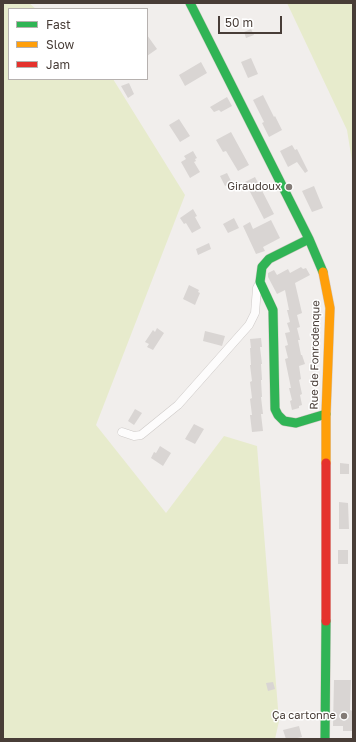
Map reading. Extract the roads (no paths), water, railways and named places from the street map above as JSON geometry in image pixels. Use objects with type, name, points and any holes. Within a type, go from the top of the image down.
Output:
[{"type":"street","name":"Rue de Fonrodenque","points":[[190,3],[309,239],[323,271],[327,290],[330,308],[326,414],[325,739]]},
{"type":"street","points":[[122,432],[134,436],[140,435],[178,405],[249,325],[255,312],[257,288],[260,282],[262,267],[269,259],[309,239]]},
{"type":"street","points":[[260,282],[273,310],[274,409],[284,421],[296,423],[326,414]]},
{"type":"place","name":"Giraudoux","points":[[289,187]]},
{"type":"place","name":"Ça cartonne","points":[[344,716]]}]
